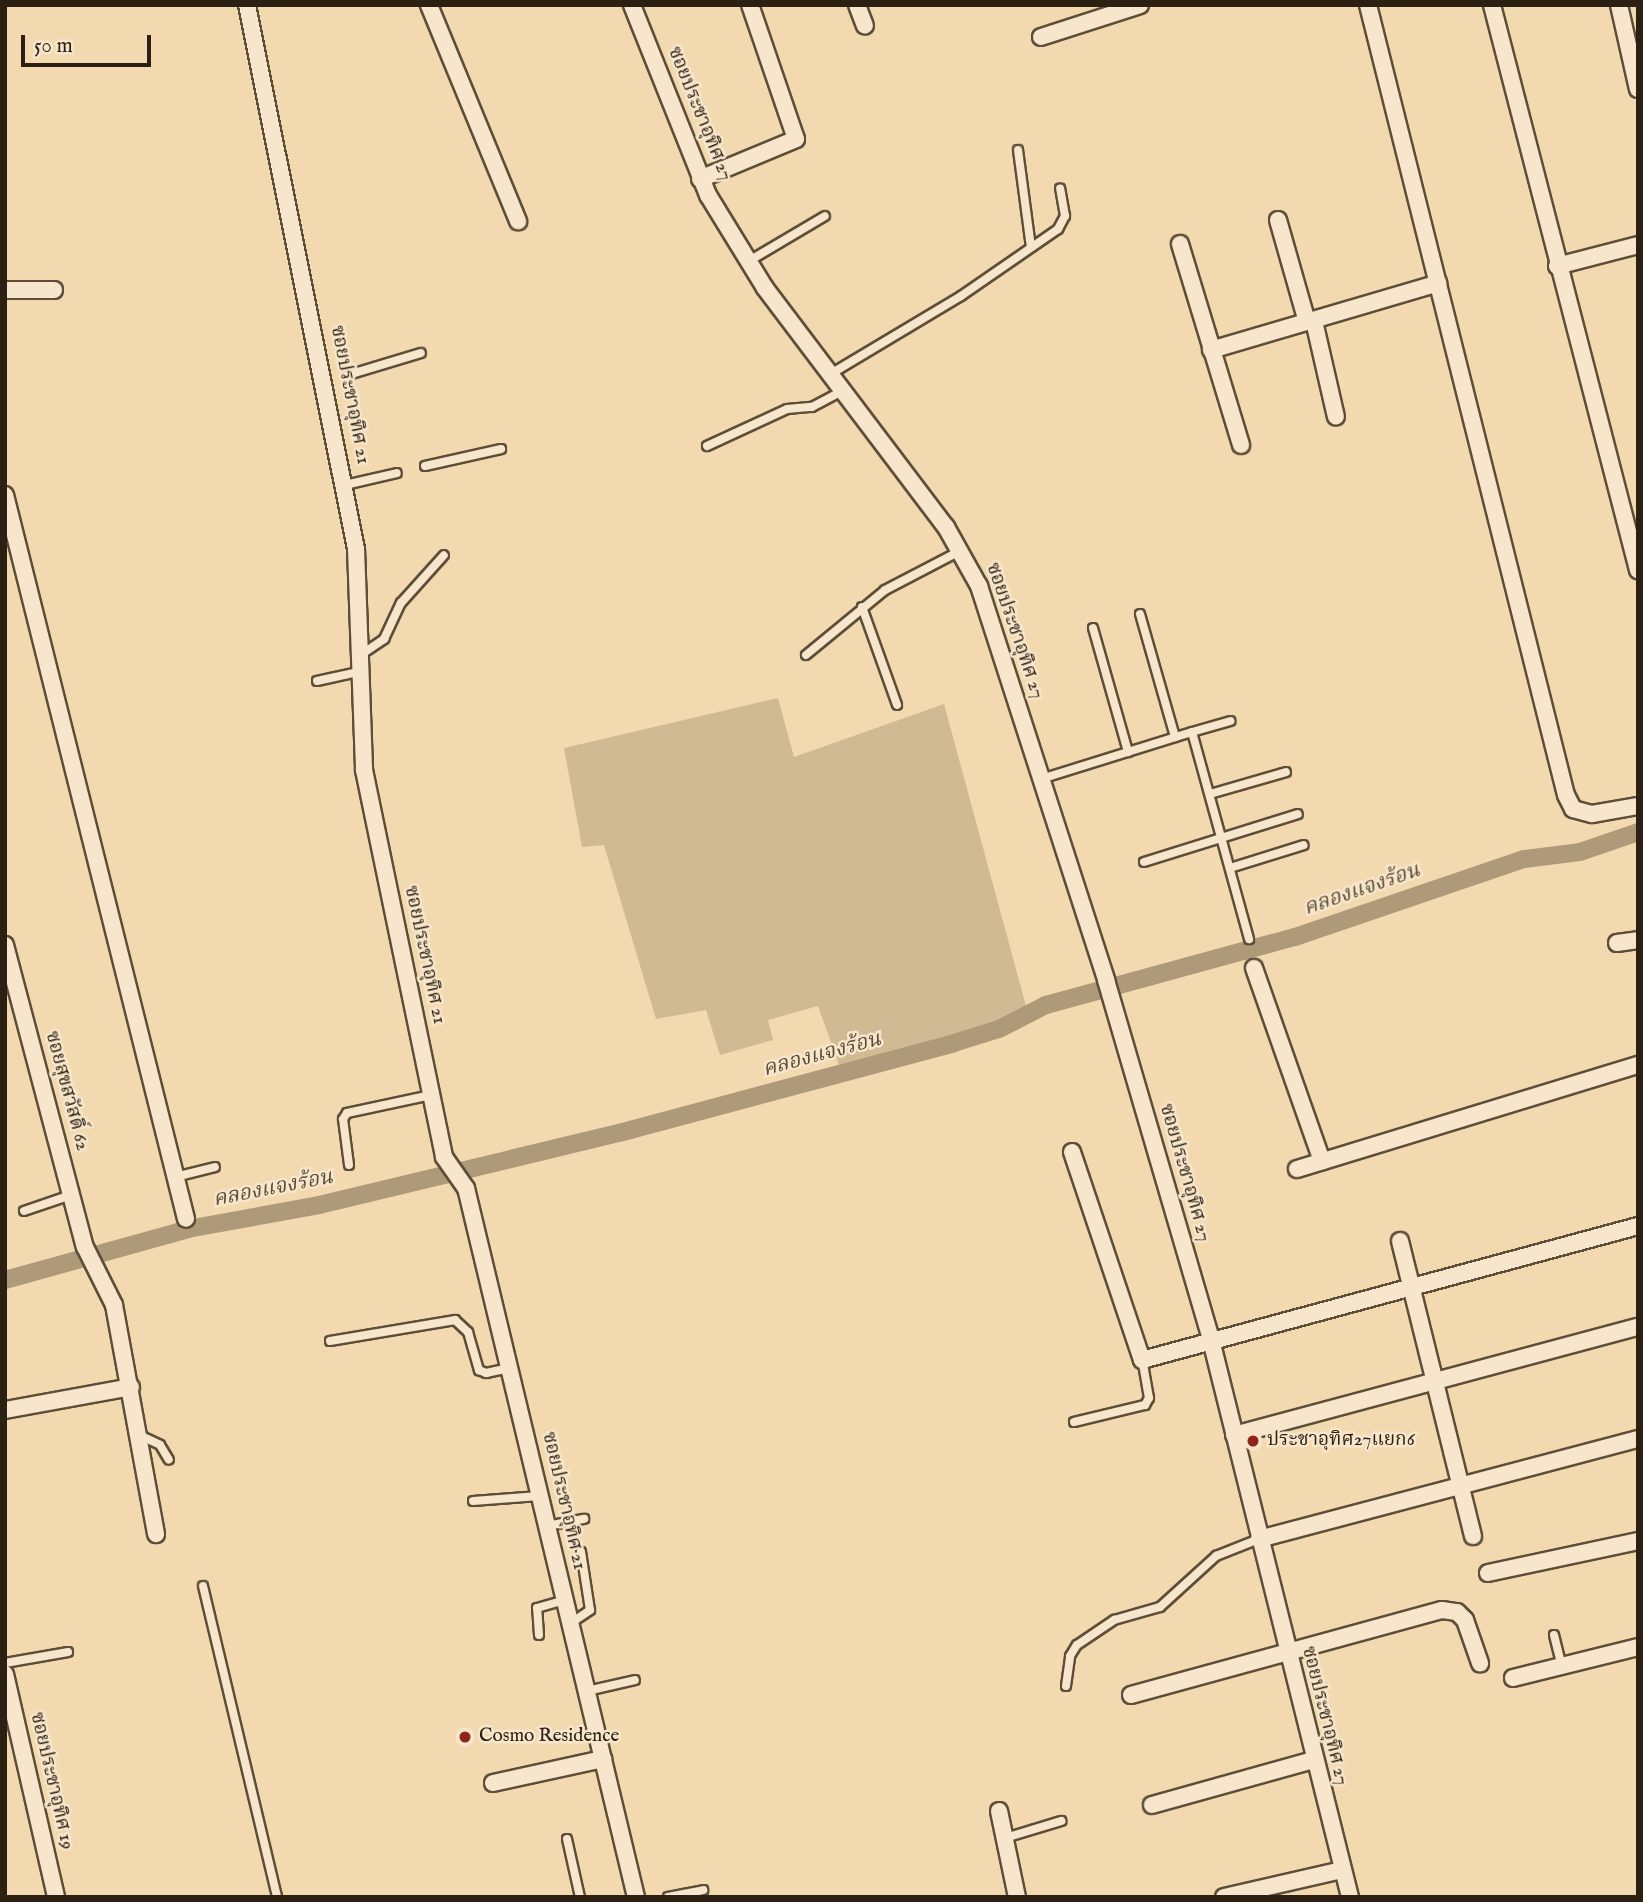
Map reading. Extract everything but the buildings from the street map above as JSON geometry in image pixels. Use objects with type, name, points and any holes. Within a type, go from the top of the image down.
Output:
[{"type":"street","name":"ซอยประชาอุทิศ 21","points":[[247,5],[331,381],[356,550],[362,662],[363,770],[444,1157],[466,1188],[636,1897]]},
{"type":"street","points":[[429,5],[518,221]]},
{"type":"street","name":"ซอยประชาอุทิศ 27","points":[[632,5],[700,179],[749,261],[840,392],[962,550],[979,586],[1107,986],[1211,1340],[1313,1760],[1350,1897]]},
{"type":"street","points":[[700,179],[790,146],[796,139],[750,5]]},
{"type":"street","points":[[857,5],[865,26]]},
{"type":"street","points":[[1041,37],[1140,5]]},
{"type":"street","points":[[1368,5],[1566,794],[1573,809],[1592,814],[1638,806]]},
{"type":"street","points":[[1492,5],[1557,266],[1638,570]]},
{"type":"street","points":[[1619,5],[1634,58],[1638,89]]},
{"type":"street","points":[[1278,220],[1310,321],[1336,417]]},
{"type":"street","points":[[1180,244],[1241,445]]},
{"type":"street","points":[[1557,266],[1638,245]]},
{"type":"street","points":[[1211,350],[1437,283]]},
{"type":"street","points":[[5,290],[54,290]]},
{"type":"street","points":[[5,495],[186,1219]]},
{"type":"street","points":[[1617,943],[1638,940]]},
{"type":"street","name":"ซอยสุขสวัสดิ์ 62","points":[[5,944],[85,1247],[114,1305],[156,1534]]},
{"type":"street","points":[[1254,968],[1322,1161]]},
{"type":"street","points":[[1297,1169],[1638,1065]]},
{"type":"street","points":[[1072,1152],[1142,1360],[1638,1226]]},
{"type":"street","points":[[1400,1241],[1473,1536]]},
{"type":"street","points":[[1234,1435],[1638,1327]]},
{"type":"street","points":[[5,1410],[131,1387]]},
{"type":"street","points":[[1259,1539],[1638,1439]]},
{"type":"street","points":[[1488,1573],[1638,1541]]},
{"type":"street","points":[[1130,1695],[1442,1610],[1457,1612],[1465,1620],[1480,1663]]},
{"type":"street","points":[[1513,1678],[1638,1647]]},
{"type":"street","name":"ซอยประชาอุทิศ 19","points":[[5,1674],[56,1897]]},
{"type":"street","points":[[492,1783],[603,1759]]},
{"type":"street","points":[[1152,1805],[1313,1760]]},
{"type":"street","points":[[999,1811],[1017,1897]]},
{"type":"street","points":[[1224,1897],[1342,1870]]},
{"type":"lane","points":[[1018,150],[1031,247]]},
{"type":"lane","points":[[828,375],[961,296],[1058,229],[1065,216],[1060,188]]},
{"type":"lane","points":[[749,261],[825,216]]},
{"type":"lane","points":[[348,375],[421,354]]},
{"type":"lane","points":[[707,446],[787,409],[811,407],[840,392]]},
{"type":"lane","points":[[425,466],[501,449]]},
{"type":"lane","points":[[345,485],[397,473]]},
{"type":"lane","points":[[806,655],[862,607],[920,569],[962,550]]},
{"type":"lane","points":[[317,681],[362,662],[384,639],[414,586],[444,555]]},
{"type":"lane","points":[[862,607],[897,705]]},
{"type":"lane","points":[[1140,614],[1175,737]]},
{"type":"lane","points":[[1093,628],[1128,752]]},
{"type":"lane","points":[[1041,779],[1230,721]]},
{"type":"lane","points":[[1192,732],[1249,939]]},
{"type":"lane","points":[[1210,794],[1286,772]]},
{"type":"lane","points":[[1144,862],[1298,814]]},
{"type":"lane","points":[[1230,869],[1304,845]]},
{"type":"lane","points":[[349,1164],[343,1119],[347,1113],[432,1095]]},
{"type":"lane","points":[[175,1177],[215,1167]]},
{"type":"lane","points":[[24,1211],[71,1194]]},
{"type":"lane","points":[[330,1341],[455,1320],[468,1332],[478,1370],[486,1373],[509,1368]]},
{"type":"lane","points":[[1074,1422],[1145,1405],[1149,1398],[1142,1360]]},
{"type":"lane","points":[[139,1435],[160,1445],[169,1460]]},
{"type":"lane","points":[[472,1501],[540,1496]]},
{"type":"lane","points":[[547,1526],[584,1519]]},
{"type":"lane","points":[[1066,1686],[1070,1656],[1077,1645],[1114,1620],[1160,1606],[1216,1556],[1259,1539]]},
{"type":"lane","points":[[570,1623],[590,1610],[581,1552]]},
{"type":"lane","points":[[203,1586],[277,1897]]},
{"type":"lane","points":[[539,1635],[537,1608],[565,1600]]},
{"type":"lane","points":[[1554,1635],[1562,1666]]},
{"type":"lane","points":[[5,1663],[68,1652]]},
{"type":"lane","points":[[587,1691],[635,1680]]},
{"type":"lane","points":[[1005,1838],[1061,1821]]},
{"type":"lane","points":[[567,1839],[580,1897]]},
{"type":"lane","points":[[668,1897],[703,1890]]},
{"type":"shaded area","points":[[778,698],[794,757],[944,704],[1026,1006],[1016,1016],[975,1033],[839,1065],[818,1006],[768,1020],[773,1040],[720,1055],[706,1010],[656,1019],[604,845],[582,847],[564,748]]},
{"type":"waterway","name":"คลองแจงร้อน","points":[[5,1280],[193,1228],[319,1205],[619,1133],[954,1043],[999,1029],[1046,1005],[1295,937],[1524,859],[1580,852],[1638,832]]},
{"type":"place","name":"ประชาอุทิศ27แยก6","points":[[1253,1441]]},
{"type":"place","name":"Cosmo Residence","points":[[465,1737]]}]
